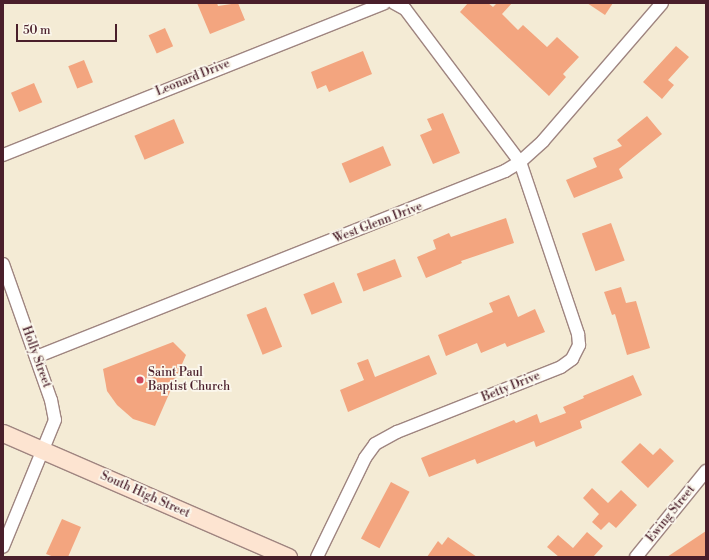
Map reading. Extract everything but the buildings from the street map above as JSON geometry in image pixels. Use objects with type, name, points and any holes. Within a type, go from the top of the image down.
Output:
[{"type":"main road","name":"South High Street","points":[[3,433],[288,557]]},
{"type":"street","name":"Leonard Drive","points":[[3,154],[384,3]]},
{"type":"street","points":[[394,3],[405,9],[520,162]]},
{"type":"street","name":"West Glenn Drive","points":[[36,357],[480,183],[520,162],[543,141],[662,3]]},
{"type":"street","name":"Betty Drive","points":[[317,557],[365,458],[375,444],[397,432],[554,370],[568,363],[576,355],[579,345],[578,334],[520,162]]},
{"type":"street","name":"Holly Street","points":[[3,264],[36,357],[55,417],[54,427],[3,547]]},
{"type":"street","name":"Ewing Street","points":[[636,557],[706,471]]},
{"type":"place","name":"Saint Paul Baptist Church","points":[[140,380]]}]
